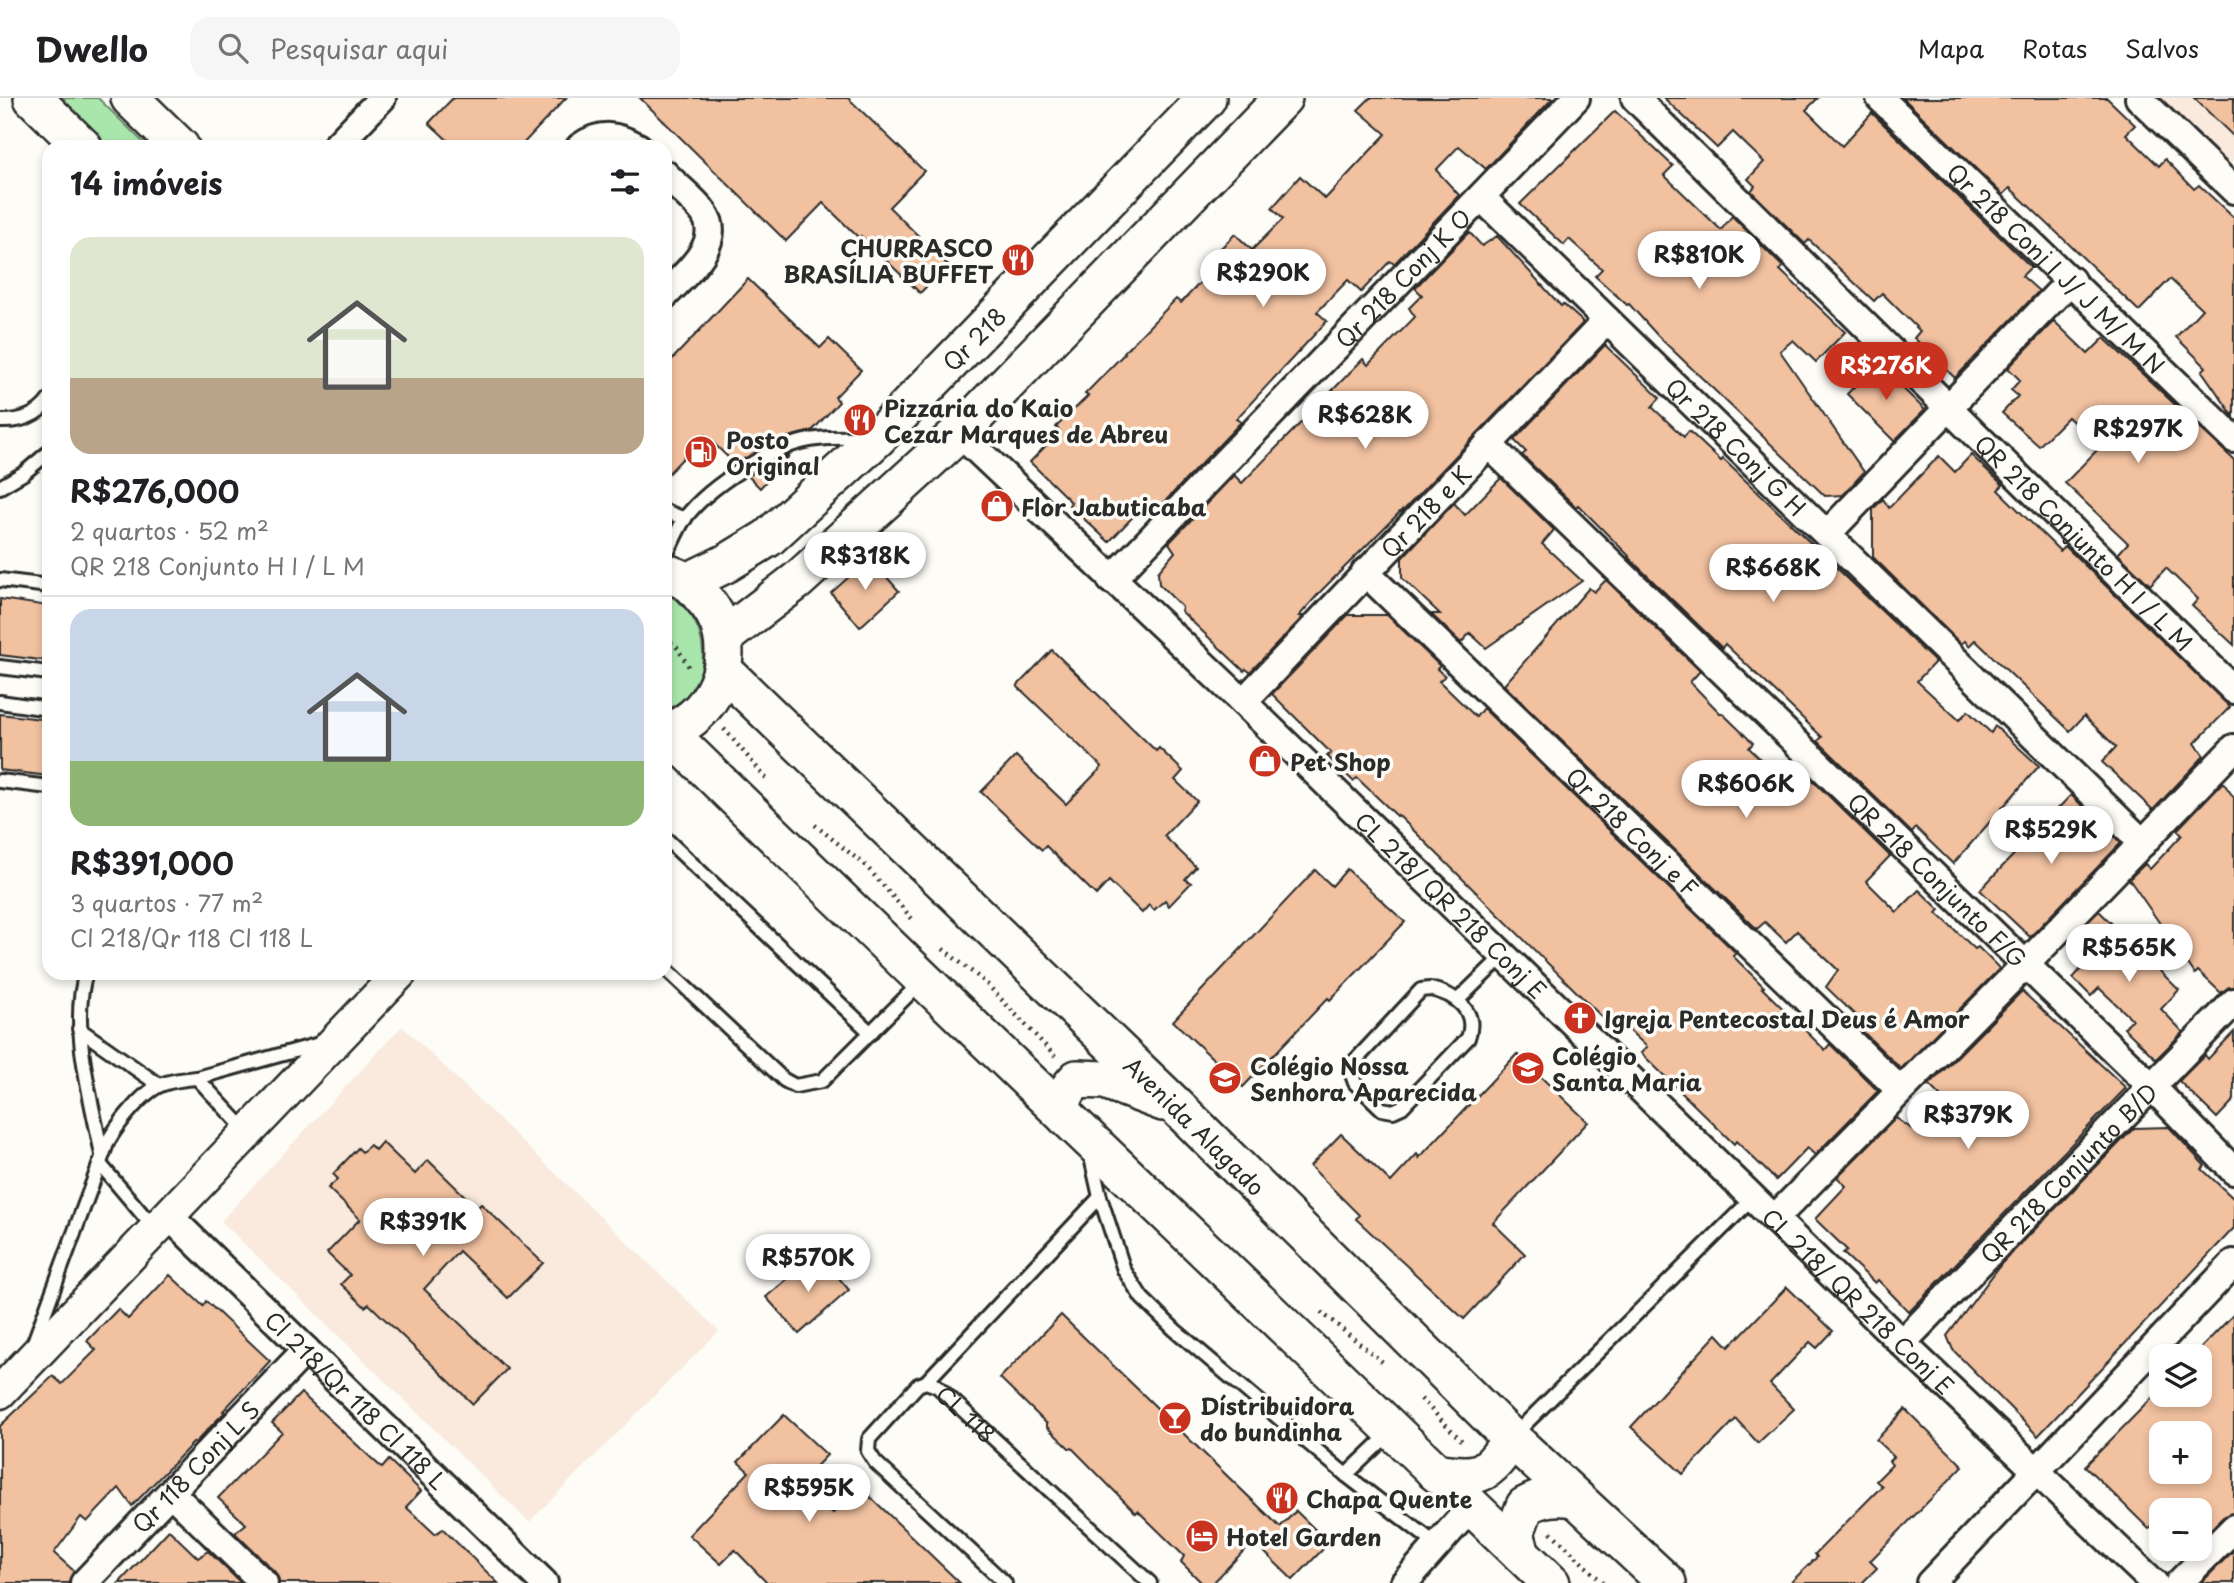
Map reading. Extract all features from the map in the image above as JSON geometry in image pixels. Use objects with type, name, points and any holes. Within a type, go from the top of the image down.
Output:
[{"type":"main road","points":[[33,98],[76,140]]},
{"type":"main road","points":[[130,98],[173,140]]},
{"type":"main road","name":"Qr 218","points":[[673,571],[727,563],[768,538],[877,438],[1207,98]]},
{"type":"main road","points":[[672,730],[692,720],[710,700],[723,654],[798,580],[958,433],[1283,98]]},
{"type":"main road","name":"Avenida Alagado","points":[[673,571],[711,607],[723,654],[1511,1438],[1667,1583]]},
{"type":"main road","points":[[672,738],[1551,1583]]},
{"type":"main road","points":[[1076,1127],[1062,1107],[1062,1099],[1077,1079],[1105,1080],[1177,1107]]},
{"type":"main road","points":[[1435,1472],[1465,1477],[1481,1473],[1489,1468],[1511,1438]]},
{"type":"main road","points":[[1521,1554],[1515,1533],[1525,1506],[1539,1498],[1551,1496],[1574,1498]]},
{"type":"street","points":[[342,140],[382,98]]},
{"type":"street","name":"Qr 218 Conj K O","points":[[1111,580],[1576,98]]},
{"type":"street","name":"QR 218 Conjunto H I / L M","points":[[1635,98],[2234,690]]},
{"type":"street","name":"Qr 218 Conj I J/ J M/ M N","points":[[1880,98],[2234,439]]},
{"type":"street","points":[[2139,98],[2234,190]]},
{"type":"street","points":[[590,140],[615,136],[623,140]]},
{"type":"street","points":[[672,181],[705,215],[710,233],[703,253],[672,287]]},
{"type":"street","name":"Qr 218 Conj G H","points":[[1481,197],[2143,843]]},
{"type":"street","points":[[1827,534],[2071,280]]},
{"type":"street","name":"Qr 218 e K","points":[[1243,702],[1607,320]]},
{"type":"street","name":"CL 218/ QR 218 Conj E","points":[[958,433],[1243,702],[1902,1343],[2154,1583]]},
{"type":"street","name":"QR 218 Conjunto F/G","points":[[1488,443],[2152,1087],[2234,1171]]},
{"type":"street","name":"Qr 218 Conj e F","points":[[1365,572],[1900,1090]]},
{"type":"street","points":[[1774,1219],[2234,748]]},
{"type":"street","points":[[0,1392],[393,980]]},
{"type":"street","name":"QR 218 Conjunto B/D","points":[[1902,1343],[2234,1002]]},
{"type":"street","name":"Cl 218/Qr 118 Cl 118 L","points":[[163,1224],[306,1350],[544,1583]]},
{"type":"street","points":[[1930,1583],[2234,1263]]},
{"type":"street","name":"Qr 118 Conj L S","points":[[84,1583],[306,1350]]},
{"type":"street","points":[[171,1493],[264,1583]]},
{"type":"street","points":[[1404,1583],[1471,1507]]},
{"type":"street","points":[[2179,1583],[2234,1528]]},
{"type":"lane","points":[[0,421],[9,422],[31,416],[42,406]]},
{"type":"lane","points":[[673,571],[685,519],[705,498],[755,460],[786,446],[817,439],[877,438]]},
{"type":"lane","points":[[0,487],[24,473],[42,458]]},
{"type":"lane","points":[[672,514],[685,519]]},
{"type":"lane","points":[[0,580],[42,585]]},
{"type":"lane","points":[[0,667],[42,672]]},
{"type":"lane","points":[[0,702],[42,708]]},
{"type":"lane","points":[[0,782],[42,786]]},
{"type":"lane","points":[[672,845],[871,1033]]},
{"type":"lane","points":[[1458,1000],[1504,956]]},
{"type":"lane","points":[[672,975],[784,1080],[795,1086],[822,1081],[922,981]]},
{"type":"lane","points":[[84,980],[79,1029],[101,1160],[163,1224]]},
{"type":"lane","points":[[1421,990],[1440,991],[1458,1000],[1470,1016],[1472,1028],[1468,1038],[1402,1107],[1393,1111],[1382,1109],[1355,1083],[1351,1073],[1354,1062],[1421,990]]},
{"type":"lane","points":[[79,1029],[159,1085]]},
{"type":"lane","points":[[24,1369],[108,1141],[123,1118],[159,1085],[197,1078],[337,1039]]},
{"type":"lane","points":[[197,1078],[248,1133]]},
{"type":"lane","points":[[1076,1127],[1124,1270],[1142,1298],[1175,1330],[1346,1475],[1437,1545]]},
{"type":"lane","points":[[926,1382],[1100,1197]]},
{"type":"lane","points":[[1511,1438],[1754,1198]]},
{"type":"lane","name":"CL 118","points":[[1005,1583],[875,1462],[868,1451],[869,1439],[918,1385],[926,1382],[937,1386],[1150,1583]]},
{"type":"lane","points":[[1346,1475],[1392,1431]]},
{"type":"shaded area","points":[[2160,98],[2234,98],[2234,160],[2230,165]]},
{"type":"shaded area","points":[[402,1026],[719,1331],[529,1522],[221,1221]]},
{"type":"green space","points":[[50,98],[98,98],[141,140],[92,140]]},
{"type":"green space","points":[[672,598],[693,618],[703,653],[701,670],[694,687],[672,706]]},
{"type":"building","points":[[453,98],[566,98],[527,140],[447,140],[429,123]]},
{"type":"building","points":[[640,98],[848,98],[924,171],[889,207],[948,265],[920,293],[823,203],[786,241]]},
{"type":"building","points":[[1370,98],[1553,98],[1486,169],[1459,146],[1436,170],[1459,195],[1394,264],[1390,261],[1361,292],[1348,280],[1317,312],[1327,321],[1236,419],[1241,422],[1150,517],[1143,506],[1109,542],[1069,505],[1071,502],[1030,462],[1060,431],[1056,427],[1088,396],[1085,394],[1124,352],[1176,299],[1181,303],[1211,271],[1204,265],[1235,234],[1252,250],[1283,219],[1272,208],[1300,176],[1325,199],[1386,134],[1358,110]]},
{"type":"building","points":[[1664,98],[1818,98],[1806,110],[1842,146],[1872,113],[2031,267],[2022,276],[2039,291],[1955,378],[1914,338],[1920,331],[1882,293],[1874,301],[1809,240],[1805,244],[1751,191],[1755,186],[1748,179],[1764,162],[1733,132],[1717,148]]},
{"type":"building","points":[[1903,98],[2107,98],[2135,125],[2126,134],[2159,166],[2165,159],[2194,189],[2199,185],[2234,218],[2234,417],[2202,371],[2206,367],[2176,337],[2202,309],[2170,279],[2139,311],[2010,188],[2003,195]]},
{"type":"building","points":[[2194,98],[2234,98],[2234,137]]},
{"type":"building","points":[[1615,111],[1673,166],[1664,175],[1721,230],[1732,216],[1783,267],[1780,270],[1845,332],[1816,362],[1793,340],[1780,351],[1864,472],[1843,495],[1825,496],[1658,336],[1629,304],[1595,276],[1602,269],[1569,239],[1564,245],[1520,204]]},
{"type":"building","points":[[1469,232],[1482,246],[1497,236],[1561,306],[1563,304],[1582,324],[1402,512],[1321,591],[1299,616],[1304,616],[1250,672],[1246,669],[1244,671],[1181,611],[1182,607],[1159,584],[1158,572],[1175,552],[1169,543],[1234,475],[1242,483],[1363,359],[1368,365],[1415,317],[1409,308],[1422,295],[1415,288]]},
{"type":"building","points":[[748,279],[820,348],[829,339],[861,370],[835,397],[839,402],[812,431],[779,440],[735,464],[705,435],[672,470],[672,360]]},
{"type":"building","points":[[2054,321],[2088,354],[2104,338],[2234,460],[2234,645],[2192,606],[2198,599],[2166,568],[2150,585],[2118,554],[2128,543],[2065,483],[2100,447],[2068,417],[2039,446],[2002,413],[2018,396],[2011,390],[2020,380],[2008,368]]},
{"type":"building","points":[[1605,345],[1660,398],[1652,407],[1684,437],[1689,431],[1721,461],[1723,459],[1935,662],[1917,681],[1959,720],[1968,711],[1991,733],[1995,726],[2039,766],[1953,864],[1916,828],[1912,833],[1818,741],[1822,737],[1725,644],[1722,648],[1578,505],[1576,507],[1522,455],[1526,452],[1514,440]]},
{"type":"building","points":[[1877,363],[1925,410],[1894,441],[1847,394]]},
{"type":"building","points":[[790,455],[760,488],[748,476],[768,465]]},
{"type":"building","points":[[1971,455],[2003,485],[1998,490],[2060,551],[2065,546],[2230,707],[2195,743],[2204,756],[2153,810],[2102,762],[2116,747],[2084,716],[2070,731],[1975,640],[1969,646],[1965,641],[1961,644],[1873,557],[1873,509],[1883,499],[1889,508],[1939,456],[1955,472]]},
{"type":"building","points":[[1501,478],[1554,530],[1542,544],[1582,581],[1486,648],[1470,633],[1461,643],[1431,614],[1440,614],[1402,578],[1402,558],[1454,503],[1465,515]]},
{"type":"building","points":[[870,558],[899,591],[860,627],[831,593]]},
{"type":"building","points":[[1606,580],[1700,671],[1690,682],[1753,743],[1749,748],[1781,779],[1796,764],[1890,856],[1866,881],[1897,912],[1919,890],[1940,910],[1937,913],[1998,967],[1999,969],[1901,1069],[1851,1020],[1855,1015],[1826,987],[1838,970],[1797,931],[1786,942],[1765,922],[1757,929],[1504,685],[1589,588],[1594,592]]},
{"type":"building","points":[[0,599],[42,605],[42,660],[0,655]]},
{"type":"building","points":[[1348,615],[1387,615],[1440,666],[1437,669],[1445,676],[1439,681],[1476,717],[1483,708],[1736,953],[1733,956],[1764,987],[1762,988],[1825,1050],[1830,1044],[1878,1091],[1815,1155],[1807,1148],[1776,1180],[1736,1141],[1734,1144],[1641,1053],[1647,1047],[1613,1015],[1607,1022],[1398,815],[1357,778],[1353,781],[1327,756],[1331,753],[1272,694]]},
{"type":"building","points":[[1052,650],[1156,751],[1159,748],[1183,771],[1175,780],[1197,801],[1164,836],[1196,867],[1185,879],[1191,883],[1169,906],[1165,900],[1154,910],[1149,905],[1142,913],[1109,881],[1096,895],[1046,846],[1042,850],[981,792],[1016,756],[1066,804],[1102,767],[1017,686]]},
{"type":"building","points":[[0,714],[42,719],[42,775],[0,770]]},
{"type":"building","points":[[2223,782],[2234,798],[2234,987],[2221,993],[2198,971],[2195,974],[2129,879],[2145,864],[2150,869],[2182,835],[2177,830]]},
{"type":"building","points":[[2071,795],[2121,843],[2030,937],[1980,890]]},
{"type":"building","points":[[1347,869],[1405,922],[1243,1087],[1173,1021],[1315,870],[1332,886]]},
{"type":"building","points":[[2099,911],[2179,990],[2161,1009],[2183,1032],[2156,1059],[2124,1028],[2132,1019],[2099,988],[2091,996],[2073,978],[2082,968],[2079,966],[2089,956],[2084,951],[2092,942],[2080,930]]},
{"type":"building","points":[[2022,991],[2126,1088],[1909,1312],[1878,1280],[1875,1283],[1843,1253],[1847,1250],[1815,1219],[1846,1186],[1837,1177],[1896,1118],[1912,1129],[1940,1096],[1929,1085]]},
{"type":"building","points":[[2234,1032],[2234,1100],[2217,1118],[2179,1081],[2205,1055],[2208,1059]]},
{"type":"building","points":[[1517,1054],[1588,1122],[1493,1223],[1525,1254],[1464,1319],[1356,1219],[1359,1215],[1310,1166],[1341,1134],[1391,1182],[1417,1154],[1419,1158]]},
{"type":"building","points":[[2169,1127],[2205,1166],[2202,1169],[2234,1199],[2234,1228],[2038,1436],[1953,1350],[1947,1336],[2002,1263],[2134,1128]]},
{"type":"building","points":[[382,1142],[415,1174],[428,1160],[477,1208],[481,1204],[543,1263],[508,1298],[459,1251],[424,1289],[507,1369],[473,1404],[369,1304],[365,1307],[341,1284],[350,1275],[327,1253],[360,1219],[328,1188],[338,1179],[333,1174],[358,1148],[362,1152],[370,1145],[375,1150]]},
{"type":"building","points":[[818,1253],[849,1290],[799,1334],[766,1297]]},
{"type":"building","points":[[170,1275],[203,1306],[206,1301],[270,1361],[223,1411],[225,1412],[132,1506],[119,1488],[87,1522],[81,1517],[54,1553],[74,1571],[69,1583],[0,1583],[0,1426],[53,1376],[62,1384],[96,1350],[87,1341],[118,1309],[128,1319]]},
{"type":"building","points":[[1787,1287],[1833,1331],[1817,1348],[1810,1342],[1770,1384],[1794,1409],[1758,1443],[1736,1419],[1683,1474],[1631,1427],[1717,1334],[1729,1347]]},
{"type":"building","points":[[2234,1314],[2234,1513],[2223,1517],[2212,1528],[2212,1498],[2149,1498],[2149,1529],[2085,1466],[2149,1401],[2149,1407],[2212,1407],[2212,1344],[2205,1344]]},
{"type":"building","points":[[1061,1315],[1280,1527],[1296,1511],[1329,1543],[1293,1580],[1253,1541],[1213,1583],[1202,1583],[1181,1562],[1184,1556],[1047,1427],[1000,1378]]},
{"type":"building","points":[[301,1393],[382,1468],[389,1460],[421,1491],[406,1507],[435,1534],[443,1529],[498,1583],[279,1583],[275,1572],[235,1533],[246,1524],[218,1498],[282,1432],[272,1423]]},
{"type":"building","points":[[1905,1409],[1963,1466],[1870,1561],[1877,1568],[1862,1583],[1790,1583],[1882,1486],[1876,1481],[1892,1465],[1889,1461],[1894,1457],[1876,1440]]},
{"type":"building","points":[[784,1415],[827,1455],[801,1482],[833,1513],[859,1486],[960,1583],[767,1583],[735,1550],[721,1564],[689,1535],[749,1472],[738,1462]]},
{"type":"building","points":[[169,1530],[198,1558],[208,1551],[241,1583],[119,1583]]},
{"type":"building","points":[[2234,1550],[2234,1583],[2201,1583]]},
{"type":"place","name":"CHURRASCO BRASÍLIA BUFFET","points":[[1018,260]]},
{"type":"place","name":"Pizzaria do Kaio Cezar Marques de Abreu","points":[[860,420]]},
{"type":"place","name":"Posto Original","points":[[701,452]]},
{"type":"place","name":"Flor Jabuticaba","points":[[997,506]]},
{"type":"place","name":"Pet Shop","points":[[1265,761]]},
{"type":"place","name":"Igreja Pentecostal Deus é Amor","points":[[1580,1018]]},
{"type":"place","name":"Colégio Santa Maria","points":[[1528,1068]]},
{"type":"place","name":"Colégio Nossa Senhora Aparecida","points":[[1225,1078]]},
{"type":"place","name":"Dístribuidora do bundinha","points":[[1175,1418]]},
{"type":"place","name":"Chapa Quente","points":[[1282,1498]]},
{"type":"place","name":"Hotel Garden","points":[[1202,1536]]}]
